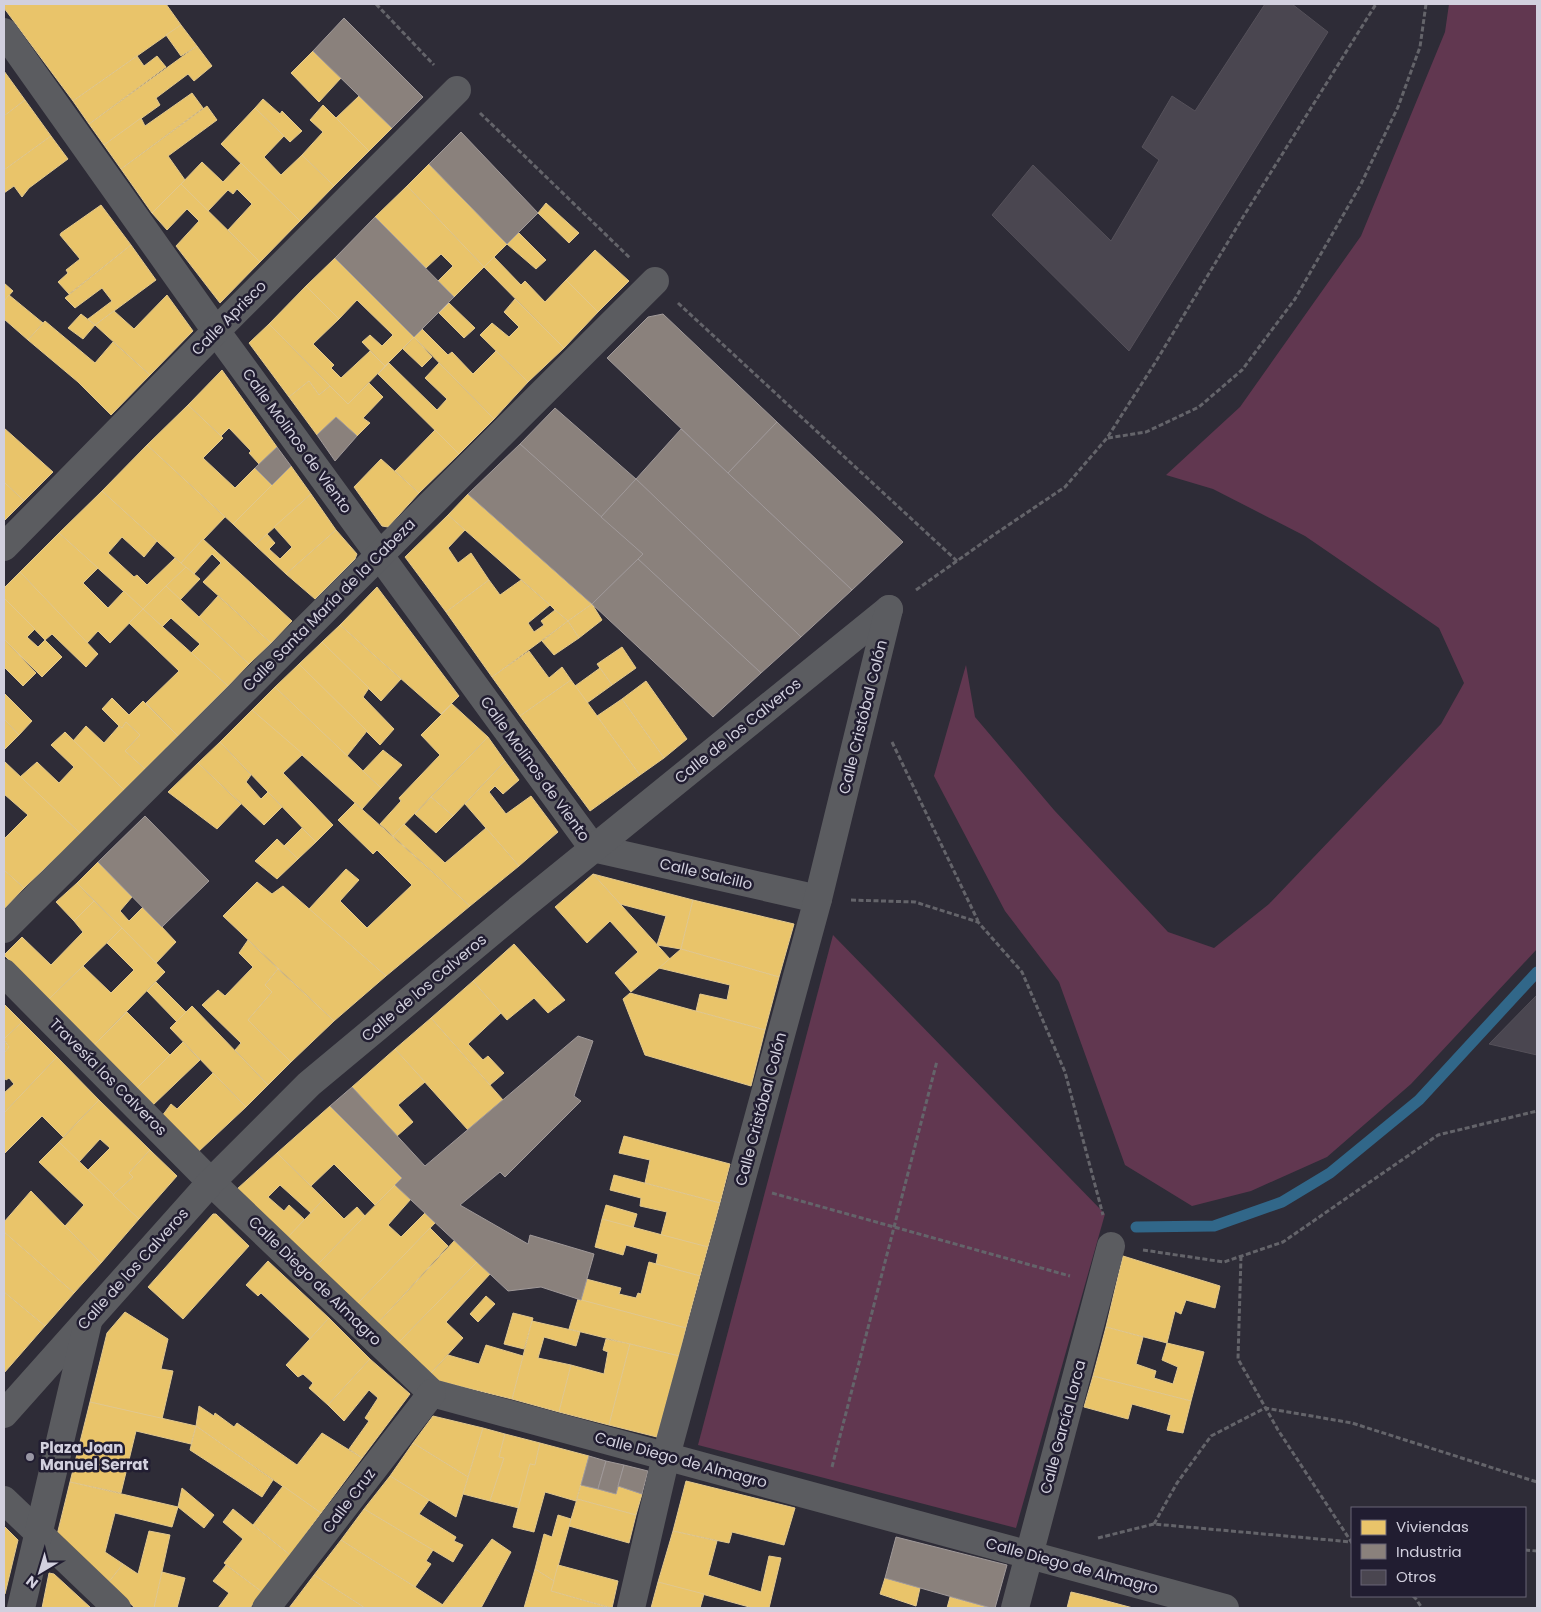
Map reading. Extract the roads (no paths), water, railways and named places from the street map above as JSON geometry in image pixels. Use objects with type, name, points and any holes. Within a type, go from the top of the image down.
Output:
[{"type":"street","name":"Calle Molinos de Viento","points":[[4,32],[216,331],[593,848]]},
{"type":"street","name":"Calle Aprisco","points":[[4,547],[457,90]]},
{"type":"street","name":"Calle Santa María de la Cabeza","points":[[4,929],[654,281]]},
{"type":"street","name":"Calle de los Calveros","points":[[4,1414],[211,1182],[308,1084],[593,848],[889,609]]},
{"type":"street","name":"Calle Cristóbal Colón","points":[[631,1608],[666,1456],[818,899],[889,609]]},
{"type":"street","name":"Calle Salcillo","points":[[593,848],[818,899]]},
{"type":"street","name":"Travesía los Calveros","points":[[4,973],[211,1182]]},
{"type":"street","name":"Calle Diego de Almagro","points":[[211,1182],[432,1393],[1225,1608]]},
{"type":"street","name":"Calle García Lorca","points":[[1015,1608],[1112,1246]]},
{"type":"street","points":[[21,1608],[89,1318]]},
{"type":"street","name":"Calle Cruz","points":[[266,1608],[432,1393]]},
{"type":"street","points":[[4,1500],[117,1608]]},
{"type":"waterway","points":[[1136,1227],[1214,1226],[1282,1202],[1330,1173],[1419,1100],[1537,972]]},
{"type":"place","name":"Plaza Joan Manuel Serrat","points":[[30,1457]]}]
